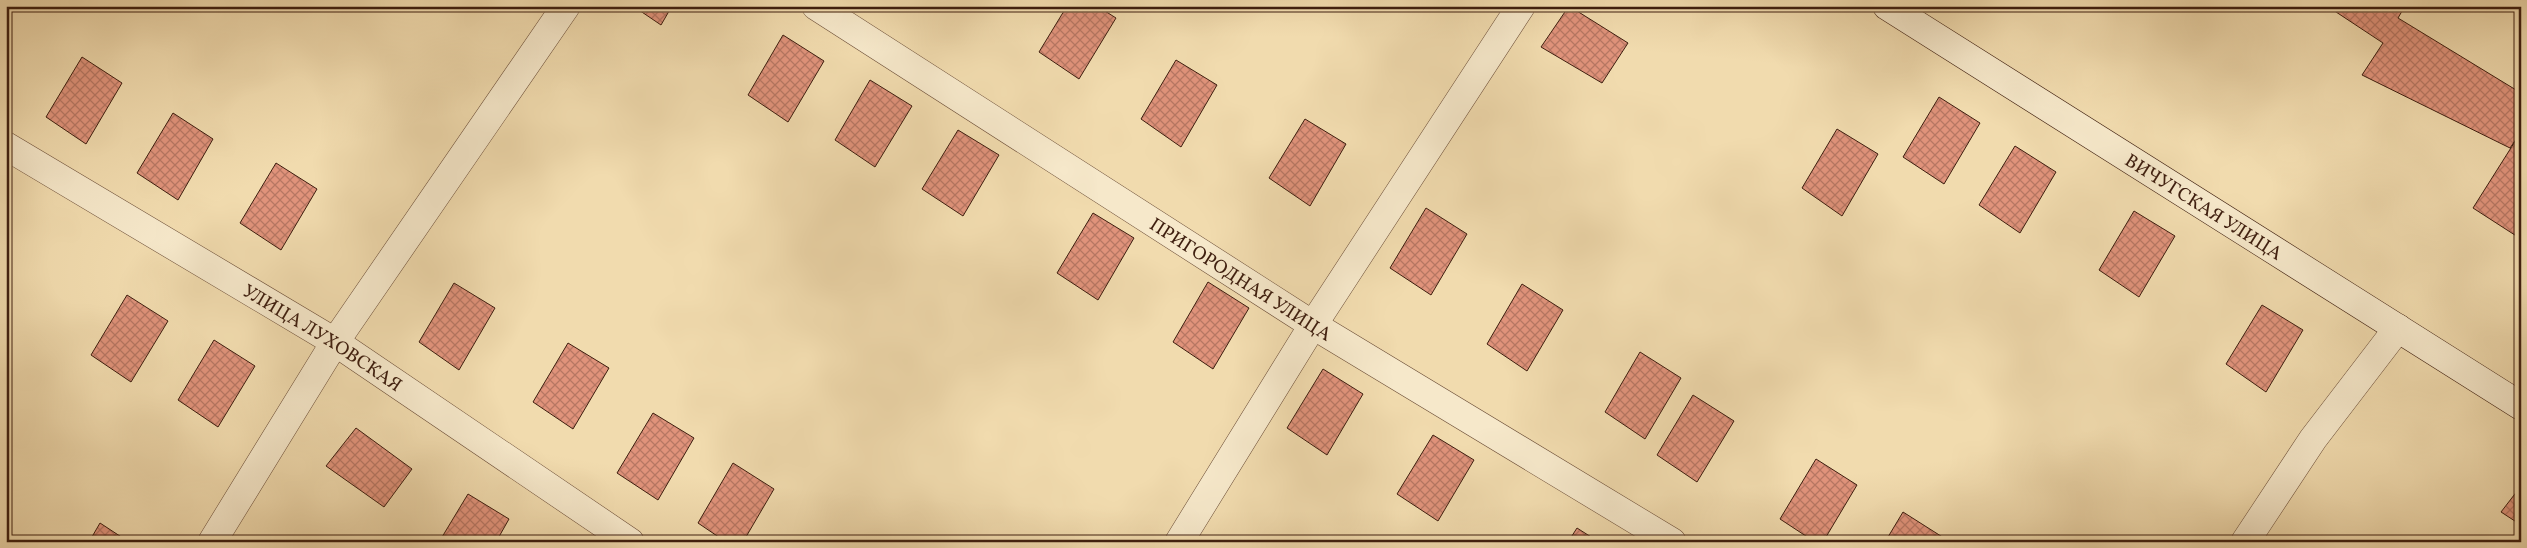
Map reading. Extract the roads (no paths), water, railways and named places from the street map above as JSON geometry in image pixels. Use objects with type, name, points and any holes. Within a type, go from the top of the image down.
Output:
[{"type":"street","points":[[212,542],[336,342],[566,6]]},
{"type":"street","name":"ПРИГОРОДНАЯ УЛИЦА","points":[[816,6],[1314,325],[1672,542]]},
{"type":"street","points":[[1179,542],[1314,325],[1521,6]]},
{"type":"street","name":"ВИЧУГСКАЯ УЛИЦА","points":[[1887,6],[2521,406]]},
{"type":"street","name":"УЛИЦА ЛУХОВСКАЯ","points":[[6,146],[336,342],[630,542]]},
{"type":"street","points":[[2245,542],[2312,439],[2398,328]]}]
